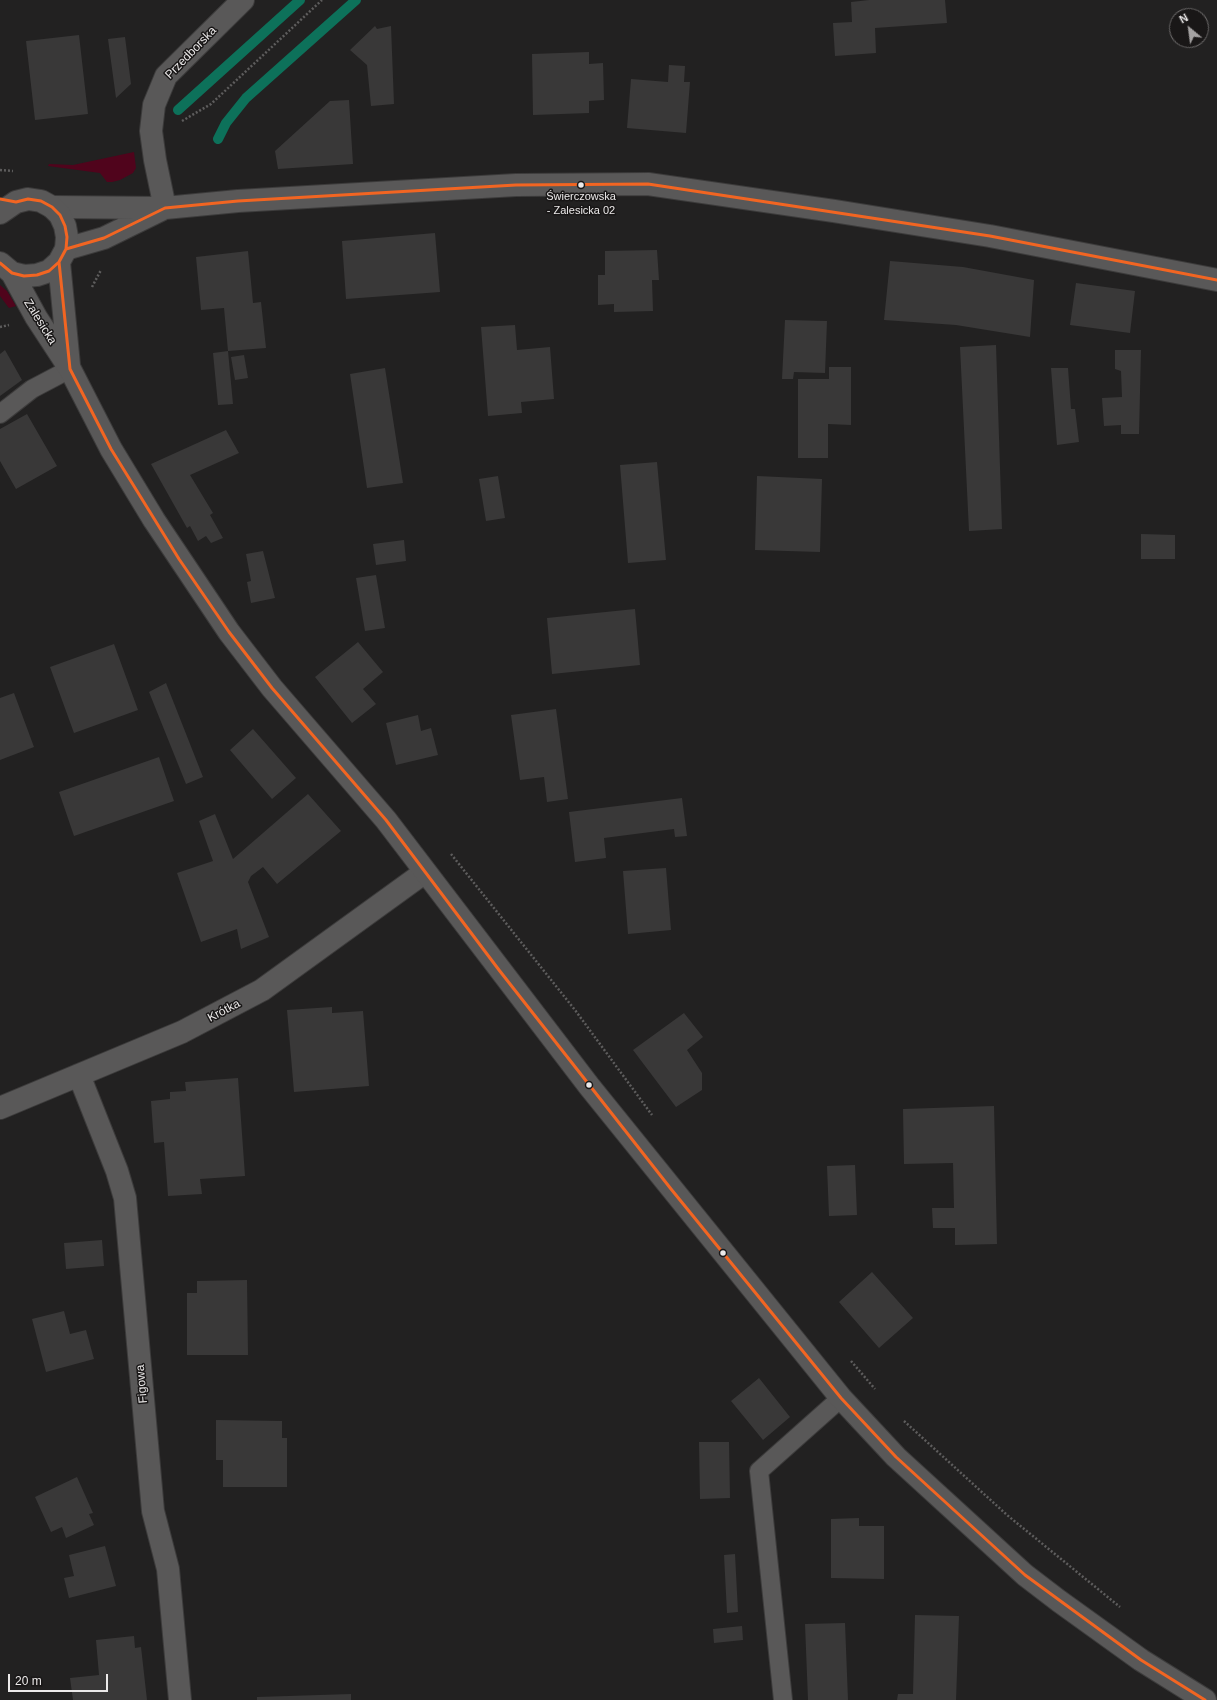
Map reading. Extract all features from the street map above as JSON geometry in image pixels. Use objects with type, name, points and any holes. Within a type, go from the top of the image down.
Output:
[{"type":"street","name":"Przedborska","points":[[165,208],[154,160],[151,131],[154,105],[166,76],[243,0]]},
{"type":"street","points":[[5,204],[34,200],[52,207],[165,208],[238,201],[516,185],[648,184],[834,211],[990,236],[1217,280]]},
{"type":"street","name":"Zalesicka","points":[[52,207],[60,215],[65,226],[67,237],[62,256],[70,369]]},
{"type":"street","points":[[6,268],[24,276],[37,276],[49,271],[62,256],[104,238],[165,208]]},
{"type":"street","name":"Zalesicka","points":[[6,268],[70,369],[112,449],[154,520],[229,632],[272,688],[386,820],[593,1091],[841,1398],[896,1457],[1025,1575],[1141,1660],[1205,1700]]},
{"type":"street","name":"Krótka","points":[[0,1108],[182,1032],[262,990],[425,872]]},
{"type":"street","name":"Figowa","points":[[79,1075],[117,1171],[125,1198],[153,1511],[168,1568],[180,1700]]},
{"type":"lane","points":[[0,414],[32,390],[70,369]]},
{"type":"lane","points":[[783,1700],[759,1471],[841,1398]]},
{"type":"path","points":[[178,123],[211,104],[322,0]]},
{"type":"path","points":[[446,848],[575,1010],[653,1116]]},
{"type":"path","points":[[848,1358],[878,1393]]},
{"type":"path","points":[[899,1416],[1007,1515],[1123,1610]]},
{"type":"shaded area","points":[[134,152],[136,168],[133,173],[120,180],[112,182],[107,182],[100,173],[48,166],[49,164],[73,165]]},
{"type":"shaded area","points":[[0,285],[7,291],[16,306],[9,308],[0,296]]},
{"type":"building","points":[[869,0],[945,0],[947,23],[875,28],[876,53],[835,56],[833,23],[852,22],[851,2]]},
{"type":"building","points":[[375,26],[377,29],[391,26],[394,104],[371,106],[367,65],[350,50]]},
{"type":"building","points":[[79,35],[88,114],[35,120],[26,41]]},
{"type":"building","points":[[125,37],[131,84],[116,98],[108,39]]},
{"type":"building","points":[[589,52],[589,64],[603,63],[604,100],[589,101],[589,113],[533,115],[532,54]]},
{"type":"building","points":[[669,65],[685,66],[684,82],[690,82],[686,133],[627,128],[631,79],[668,82]]},
{"type":"building","points":[[349,100],[353,164],[278,169],[275,151],[330,101]]},
{"type":"building","points":[[435,233],[440,292],[346,299],[342,241]]},
{"type":"building","points":[[657,250],[659,280],[652,280],[653,311],[614,312],[614,304],[598,305],[598,275],[605,275],[605,251]]},
{"type":"building","points":[[248,251],[253,303],[261,302],[266,348],[228,351],[224,308],[201,310],[196,257]]},
{"type":"building","points":[[890,261],[963,267],[1034,280],[1030,337],[956,325],[884,320]]},
{"type":"building","points":[[1076,283],[1135,291],[1130,333],[1070,325]]},
{"type":"building","points":[[785,320],[827,321],[825,373],[794,372],[793,379],[782,379]]},
{"type":"building","points":[[515,325],[517,350],[550,347],[554,399],[521,402],[522,413],[488,416],[481,327]]},
{"type":"building","points":[[996,345],[1002,529],[969,531],[960,347]]},
{"type":"building","points":[[5,350],[22,380],[0,396],[0,354]]},
{"type":"building","points":[[1115,350],[1141,350],[1139,434],[1121,434],[1121,425],[1104,426],[1102,398],[1122,397],[1121,371],[1115,369]]},
{"type":"building","points":[[228,351],[233,404],[218,405],[213,353]]},
{"type":"building","points":[[244,355],[248,378],[235,380],[231,357]]},
{"type":"building","points":[[829,367],[851,367],[851,425],[828,424],[828,458],[798,458],[798,379],[829,379]]},
{"type":"building","points":[[385,368],[403,483],[367,488],[350,374]]},
{"type":"building","points":[[1051,368],[1068,368],[1071,409],[1075,409],[1079,442],[1057,445]]},
{"type":"building","points":[[27,414],[57,466],[16,489],[0,461],[0,429]]},
{"type":"building","points":[[226,430],[239,453],[190,475],[213,513],[210,515],[223,538],[211,543],[206,536],[198,541],[190,526],[187,528],[151,464]]},
{"type":"building","points":[[657,462],[666,560],[628,563],[620,465]]},
{"type":"building","points":[[498,476],[505,518],[486,521],[479,479]]},
{"type":"building","points":[[757,476],[822,479],[820,552],[755,550]]},
{"type":"building","points":[[1141,534],[1175,535],[1175,559],[1141,559]]},
{"type":"building","points":[[404,540],[406,561],[376,565],[373,544]]},
{"type":"building","points":[[263,551],[275,598],[251,603],[247,582],[251,581],[246,554]]},
{"type":"building","points":[[376,575],[385,628],[365,631],[356,578]]},
{"type":"building","points":[[635,609],[640,665],[552,674],[547,618]]},
{"type":"building","points":[[358,642],[383,672],[363,689],[376,704],[352,723],[315,677]]},
{"type":"building","points":[[114,644],[138,710],[74,733],[50,667]]},
{"type":"building","points":[[166,683],[203,777],[186,784],[149,692]]},
{"type":"building","points":[[14,693],[34,747],[0,760],[0,698]]},
{"type":"building","points":[[556,709],[568,799],[547,802],[544,777],[520,780],[511,715]]},
{"type":"building","points":[[418,715],[421,731],[431,728],[438,755],[396,765],[386,723]]},
{"type":"building","points":[[253,729],[296,778],[272,799],[230,750]]},
{"type":"building","points":[[159,757],[174,801],[74,836],[59,792]]},
{"type":"building","points":[[308,794],[341,831],[277,884],[263,867],[251,876],[248,882],[269,937],[241,949],[237,929],[201,942],[177,873],[213,861],[199,821],[215,814],[233,859]]},
{"type":"building","points":[[682,798],[687,836],[675,837],[674,829],[604,838],[606,858],[575,862],[569,812]]},
{"type":"building","points":[[666,868],[671,930],[628,934],[623,871]]},
{"type":"building","points":[[332,1007],[332,1013],[363,1011],[369,1086],[294,1092],[287,1010]]},
{"type":"building","points":[[684,1013],[703,1037],[687,1050],[702,1073],[702,1090],[676,1107],[633,1050]]},
{"type":"building","points":[[238,1078],[245,1176],[200,1179],[202,1194],[168,1196],[164,1142],[154,1143],[151,1101],[170,1099],[170,1092],[186,1091],[185,1082]]},
{"type":"building","points":[[994,1106],[997,1244],[955,1245],[955,1228],[933,1228],[932,1208],[954,1208],[953,1163],[904,1164],[903,1109]]},
{"type":"building","points":[[855,1165],[857,1215],[829,1216],[827,1166]]},
{"type":"building","points":[[102,1240],[104,1266],[66,1269],[64,1243]]},
{"type":"building","points":[[872,1272],[913,1318],[879,1348],[839,1302]]},
{"type":"building","points":[[247,1280],[248,1355],[187,1355],[187,1293],[197,1293],[197,1281]]},
{"type":"building","points":[[64,1311],[70,1334],[86,1330],[94,1359],[46,1372],[32,1319]]},
{"type":"building","points":[[759,1378],[790,1417],[763,1440],[731,1401]]},
{"type":"building","points":[[216,1420],[282,1421],[282,1438],[287,1438],[287,1487],[223,1487],[223,1460],[216,1460]]},
{"type":"building","points":[[699,1442],[729,1442],[730,1498],[700,1499]]},
{"type":"building","points":[[77,1477],[93,1513],[89,1514],[94,1525],[66,1538],[62,1527],[51,1532],[35,1497]]},
{"type":"building","points":[[859,1518],[859,1526],[884,1526],[884,1579],[831,1578],[831,1519]]},
{"type":"building","points":[[105,1546],[116,1586],[69,1598],[64,1578],[74,1576],[69,1555]]},
{"type":"building","points":[[735,1554],[738,1612],[727,1613],[724,1555]]},
{"type":"building","points":[[915,1615],[959,1616],[956,1700],[897,1700],[898,1694],[913,1694]]},
{"type":"building","points":[[845,1623],[848,1700],[808,1700],[805,1624]]},
{"type":"building","points":[[742,1626],[743,1640],[714,1643],[713,1629]]},
{"type":"building","points":[[134,1636],[135,1648],[141,1647],[147,1700],[73,1700],[70,1678],[99,1675],[96,1640]]},
{"type":"building","points":[[351,1694],[351,1700],[257,1700],[257,1697]]},
{"type":"waterway","points":[[178,110],[300,0]]},
{"type":"waterway","points":[[218,139],[226,123],[246,98],[356,0]]},
{"type":"transit line","points":[[66,249],[104,238],[165,208],[238,201],[516,185],[648,184],[990,236],[1217,280]]},
{"type":"transit line","points":[[0,199],[16,202],[28,199],[41,201],[52,207],[60,215],[65,226],[67,237],[66,249],[59,262],[49,271],[37,275],[24,276],[12,273],[0,263]]},
{"type":"transit line","points":[[59,262],[70,369],[111,449],[179,559],[229,632],[272,688],[386,820],[499,970],[671,1189],[841,1398],[896,1457],[1025,1575],[1141,1660],[1205,1700]]},
{"type":"place","name":"Świerczowska - Zalesicka 02","points":[[581,185]]}]
